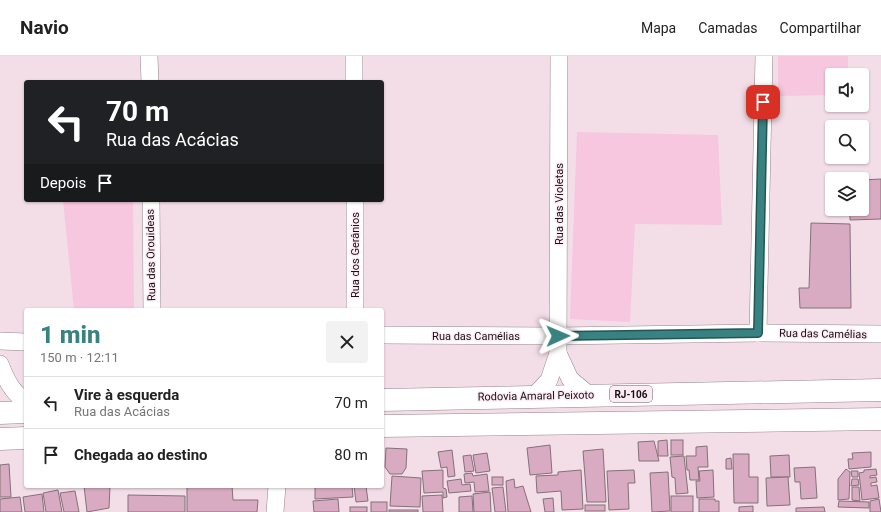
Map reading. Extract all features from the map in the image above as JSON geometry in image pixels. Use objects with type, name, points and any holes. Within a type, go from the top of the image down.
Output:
[{"type":"highway","name":"Rodovia Amaral Peixoto","points":[[384,398],[881,390]]},
{"type":"highway","points":[[0,413],[24,412]]},
{"type":"highway","points":[[384,426],[881,419]]},
{"type":"highway","points":[[0,439],[24,438]]},
{"type":"street","points":[[149,56],[150,80]]},
{"type":"street","points":[[354,56],[354,80]]},
{"type":"street","name":"Rua das Violetas","points":[[534,396],[549,380],[558,345],[559,56]]},
{"type":"street","points":[[758,333],[764,56]]},
{"type":"street","name":"Rua das Orouideas","points":[[151,202],[152,308]]},
{"type":"street","name":"Rua dos Gerânios","points":[[355,202],[355,308]]},
{"type":"street","name":"Rua das Camélias","points":[[384,336],[558,345],[758,333],[881,334]]},
{"type":"street","points":[[0,341],[24,342]]},
{"type":"street","name":"Rua das Violetas","points":[[558,345],[570,379],[589,395]]},
{"type":"street","points":[[0,364],[7,382],[21,399],[24,400]]},
{"type":"street","points":[[275,512],[277,488]]},
{"type":"shaded area","points":[[778,56],[848,56],[848,68],[825,68],[825,95],[778,96]]},
{"type":"shaded area","points":[[577,132],[718,135],[722,225],[635,224],[630,322],[570,319]]},
{"type":"shaded area","points":[[63,202],[133,202],[134,308],[74,308]]},
{"type":"building","points":[[881,179],[881,219],[850,220],[850,216],[869,216],[869,180]]},
{"type":"building","points":[[811,223],[850,224],[851,308],[800,308],[799,288],[809,288]]},
{"type":"building","points":[[667,440],[668,456],[658,456],[658,441]]},
{"type":"building","points":[[671,440],[683,440],[683,455],[671,455]]},
{"type":"building","points":[[654,441],[659,461],[639,461],[638,442]]},
{"type":"building","points":[[550,445],[552,473],[530,475],[527,448]]},
{"type":"building","points":[[707,446],[708,467],[698,467],[699,480],[690,480],[689,470],[687,470],[686,456],[696,456],[696,447]]},
{"type":"building","points":[[386,448],[407,449],[406,468],[402,474],[390,474],[385,467]]},
{"type":"building","points":[[603,449],[606,502],[587,502],[583,451]]},
{"type":"building","points":[[452,450],[455,476],[448,477],[447,467],[441,468],[438,452]]},
{"type":"building","points":[[871,452],[871,467],[849,469],[848,459],[853,459],[852,453]]},
{"type":"building","points":[[487,453],[490,471],[476,473],[473,455]]},
{"type":"building","points":[[733,454],[749,454],[749,477],[758,477],[758,503],[734,503]]},
{"type":"building","points":[[471,455],[474,471],[465,472],[463,456]]},
{"type":"building","points":[[789,455],[790,477],[771,477],[770,456]]},
{"type":"building","points":[[684,456],[688,493],[676,494],[675,478],[672,477],[670,457]]},
{"type":"building","points":[[731,458],[732,469],[726,469],[726,459]]},
{"type":"building","points":[[9,464],[11,497],[0,497],[0,465]]},
{"type":"building","points":[[815,467],[817,498],[801,499],[800,482],[795,482],[794,468]]},
{"type":"building","points":[[846,469],[850,472],[849,499],[838,500],[838,479]]},
{"type":"building","points":[[876,469],[877,475],[870,476],[870,478],[876,477],[877,482],[871,483],[871,486],[877,485],[879,498],[862,500],[859,473],[864,472],[864,470]]},
{"type":"building","points":[[443,470],[443,488],[446,489],[447,497],[443,498],[443,492],[424,493],[422,471]]},
{"type":"building","points":[[581,470],[583,509],[562,510],[561,491],[537,493],[536,476],[558,475],[558,472]]},
{"type":"building","points":[[634,470],[635,483],[628,483],[629,509],[609,510],[607,471]]},
{"type":"building","points":[[713,470],[714,497],[697,498],[696,481],[700,481],[699,471]]},
{"type":"building","points":[[851,471],[858,471],[858,477],[852,477]]},
{"type":"building","points":[[668,472],[670,511],[652,512],[650,473]]},
{"type":"building","points":[[472,473],[473,476],[487,474],[489,491],[475,492],[474,482],[465,483],[464,474]]},
{"type":"building","points":[[392,476],[421,478],[420,507],[390,506]]},
{"type":"building","points":[[492,477],[503,477],[503,485],[492,485]]},
{"type":"building","points":[[788,477],[790,505],[767,506],[766,478]]},
{"type":"building","points":[[461,479],[462,485],[470,484],[471,491],[449,493],[447,481]]},
{"type":"building","points":[[514,479],[515,488],[523,486],[531,512],[508,512],[506,481]]},
{"type":"building","points":[[852,479],[858,479],[859,485],[851,486]]},
{"type":"building","points":[[503,487],[506,512],[495,512],[492,488]]},
{"type":"building","points":[[852,487],[859,487],[860,501],[852,500]]},
{"type":"building","points":[[84,488],[110,488],[109,508],[87,512]]},
{"type":"building","points":[[187,488],[232,488],[233,500],[258,500],[257,512],[187,512]]},
{"type":"building","points":[[315,488],[352,488],[353,497],[315,499]]},
{"type":"building","points":[[354,488],[366,488],[368,501],[356,502]]},
{"type":"building","points":[[58,490],[62,512],[46,512],[43,493]]},
{"type":"building","points":[[75,491],[79,512],[64,512],[60,493]]},
{"type":"building","points":[[490,492],[491,512],[474,512],[473,494]]},
{"type":"building","points":[[42,494],[44,512],[25,512],[23,497]]},
{"type":"building","points":[[128,495],[185,496],[185,512],[128,512]]},
{"type":"building","points":[[442,495],[443,512],[423,512],[422,496]]},
{"type":"building","points":[[472,496],[473,512],[459,512],[459,497]]},
{"type":"building","points":[[671,496],[693,496],[693,512],[671,512]]},
{"type":"building","points":[[20,497],[22,512],[0,512],[0,499]]},
{"type":"building","points":[[553,498],[554,512],[545,512],[543,499]]},
{"type":"building","points":[[338,499],[339,512],[314,512],[313,501]]},
{"type":"building","points":[[699,499],[715,499],[715,501],[719,501],[719,512],[699,512]]},
{"type":"building","points":[[879,499],[881,512],[870,512],[870,501]]},
{"type":"building","points":[[839,501],[869,502],[869,508],[838,507]]},
{"type":"building","points":[[371,502],[387,502],[387,512],[371,512]]},
{"type":"building","points":[[585,505],[605,505],[605,511],[585,511]]},
{"type":"building","points":[[753,506],[753,512],[739,512],[739,507]]},
{"type":"building","points":[[350,507],[367,507],[367,512],[350,512]]},
{"type":"building","points":[[824,507],[825,512],[796,512],[796,508]]},
{"type":"building","points":[[389,510],[418,510],[418,512],[389,512]]},
{"type":"route","points":[[558,336],[758,333],[763,102]]}]
